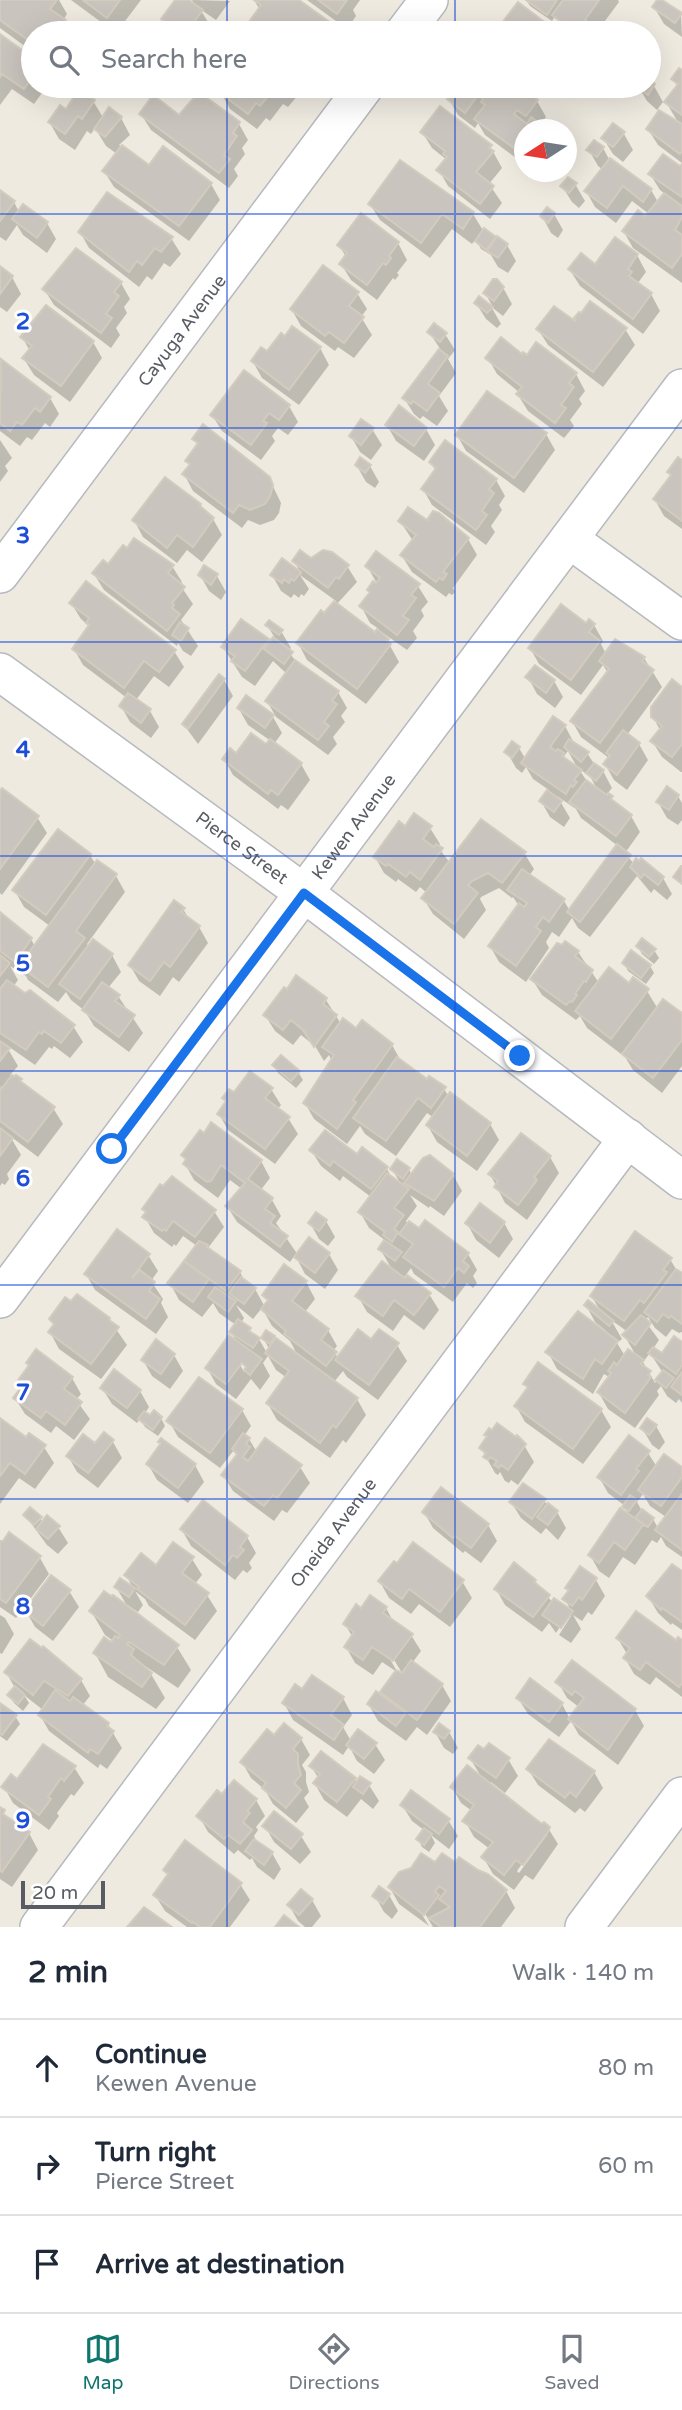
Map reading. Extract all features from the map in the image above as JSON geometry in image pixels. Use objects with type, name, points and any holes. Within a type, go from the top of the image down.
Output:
[{"type":"street","points":[[413,21],[429,0]]},
{"type":"street","name":"Cayuga Avenue","points":[[0,574],[356,98]]},
{"type":"street","name":"Kewen Avenue","points":[[0,1299],[682,388]]},
{"type":"street","points":[[569,539],[682,621]]},
{"type":"street","name":"Pierce Street","points":[[0,672],[304,893],[682,1180]]},
{"type":"street","name":"Oneida Avenue","points":[[39,1927],[628,1138]]},
{"type":"street","points":[[584,1927],[682,1796]]},
{"type":"building","points":[[0,0],[57,0],[50,9],[66,20],[21,21],[21,35],[0,20]]},
{"type":"building","points":[[83,0],[120,0],[107,18]]},
{"type":"building","points":[[175,0],[189,0],[203,10],[195,21],[161,19]]},
{"type":"building","points":[[254,0],[299,0],[328,21],[250,21],[261,5]]},
{"type":"building","points":[[318,0],[347,0],[337,14]]},
{"type":"building","points":[[526,0],[557,0],[547,15]]},
{"type":"building","points":[[563,0],[599,0],[586,21],[560,21],[552,15]]},
{"type":"building","points":[[657,0],[662,0],[682,13],[675,23],[652,7]]},
{"type":"building","points":[[518,2],[543,21],[503,21]]},
{"type":"building","points":[[0,34],[21,49],[21,87],[2,74],[0,77]]},
{"type":"building","points":[[679,68],[682,70],[682,115],[664,102],[678,84],[671,79]]},
{"type":"building","points":[[73,98],[95,100],[82,119],[78,116],[65,134],[48,122],[60,105],[66,109]]},
{"type":"building","points":[[151,98],[157,98],[179,115],[194,98],[207,98],[240,122],[233,133],[237,136],[224,155],[230,159],[219,173],[139,114]]},
{"type":"building","points":[[227,98],[267,98],[260,106],[256,103],[248,114]]},
{"type":"building","points":[[448,98],[476,98],[465,113],[447,99]]},
{"type":"building","points":[[482,98],[538,100],[526,116],[517,110],[514,114],[520,119],[514,119],[514,148],[474,119],[485,105],[481,102]]},
{"type":"building","points":[[440,106],[492,145],[489,148],[494,151],[476,172],[494,186],[480,204],[436,170],[447,157],[443,154],[445,151],[420,132]]},
{"type":"building","points":[[109,107],[122,117],[105,137],[94,129]]},
{"type":"building","points":[[659,110],[682,124],[680,154],[646,129]]},
{"type":"building","points":[[613,123],[625,132],[613,147],[601,138]]},
{"type":"building","points":[[594,140],[604,147],[597,157],[586,150]]},
{"type":"building","points":[[122,145],[149,165],[163,146],[212,183],[179,226],[102,171]]},
{"type":"building","points":[[663,154],[680,166],[682,164],[682,197],[648,174]]},
{"type":"building","points":[[610,158],[652,189],[643,202],[623,186],[607,208],[584,191]]},
{"type":"building","points":[[400,160],[474,212],[463,229],[442,214],[421,243],[368,204]]},
{"type":"building","points":[[564,182],[577,183],[569,193],[560,186]]},
{"type":"building","points":[[0,190],[15,201],[0,221]]},
{"type":"building","points":[[107,192],[173,237],[161,252],[155,248],[142,265],[137,261],[129,272],[78,232]]},
{"type":"building","points":[[664,193],[682,206],[682,217],[675,230],[682,235],[682,254],[672,268],[622,231],[638,210],[645,216]]},
{"type":"building","points":[[23,204],[48,222],[37,238],[12,219]]},
{"type":"building","points":[[547,207],[555,213],[548,223],[540,216]]},
{"type":"building","points":[[361,213],[399,242],[386,265],[383,263],[367,285],[339,264],[347,253],[337,245]]},
{"type":"building","points":[[484,228],[496,237],[486,250],[475,241]]},
{"type":"building","points":[[497,236],[508,244],[498,258],[487,251]]},
{"type":"building","points":[[615,237],[638,254],[628,269],[632,272],[629,276],[652,293],[633,319],[568,269],[581,253],[595,264]]},
{"type":"building","points":[[76,248],[122,282],[114,292],[119,296],[106,314],[112,318],[101,333],[42,289]]},
{"type":"building","points":[[323,265],[359,292],[349,306],[364,317],[344,343],[329,332],[325,336],[290,309]]},
{"type":"building","points":[[0,266],[13,276],[0,294]]},
{"type":"building","points":[[493,279],[497,279],[504,287],[494,301],[483,293]]},
{"type":"building","points":[[479,296],[493,307],[487,313],[474,303]]},
{"type":"building","points":[[590,301],[627,328],[593,372],[536,329],[554,306],[575,321],[574,318]]},
{"type":"building","points":[[46,305],[94,341],[61,386],[22,358],[32,346],[20,337]]},
{"type":"building","points":[[434,323],[447,333],[440,342],[427,332]]},
{"type":"building","points":[[292,326],[321,347],[289,390],[251,361],[261,347],[267,351],[281,333],[285,336]]},
{"type":"building","points":[[501,337],[527,355],[536,342],[577,373],[569,383],[574,387],[561,405],[566,408],[555,423],[516,394],[522,387],[485,358]]},
{"type":"building","points":[[439,349],[448,356],[428,384],[440,393],[427,411],[413,401],[411,404],[402,398]]},
{"type":"building","points":[[1,359],[51,397],[40,412],[35,408],[22,425],[17,422],[10,431],[0,423]]},
{"type":"building","points":[[244,370],[290,405],[279,420],[269,413],[263,421],[267,423],[251,445],[210,415]]},
{"type":"building","points":[[487,391],[547,433],[514,478],[455,435]]},
{"type":"building","points":[[399,405],[427,428],[414,446],[385,425]]},
{"type":"building","points":[[361,419],[374,428],[361,445],[349,436]]},
{"type":"building","points":[[203,424],[270,477],[273,485],[265,504],[250,510],[239,505],[233,513],[182,474],[190,464],[185,461],[198,443],[192,439]]},
{"type":"building","points":[[445,440],[497,479],[489,489],[494,493],[482,511],[487,515],[476,530],[421,489],[436,468],[429,462]]},
{"type":"building","points":[[360,457],[371,465],[365,473],[355,465]]},
{"type":"building","points":[[678,457],[682,460],[682,521],[653,499],[671,475],[667,472]]},
{"type":"building","points":[[165,477],[201,504],[214,518],[193,547],[177,535],[167,548],[132,520]]},
{"type":"building","points":[[408,507],[427,520],[433,511],[439,513],[469,538],[443,572],[447,574],[443,580],[439,578],[436,582],[400,555],[416,535],[398,521]]},
{"type":"building","points":[[134,538],[174,565],[168,573],[185,587],[172,603],[172,608],[180,614],[167,631],[92,573],[103,560],[108,564],[123,545],[127,548]]},
{"type":"building","points":[[300,550],[311,558],[323,550],[332,552],[349,565],[328,588],[292,561]]},
{"type":"building","points":[[376,551],[420,584],[411,595],[416,598],[403,616],[409,620],[397,635],[359,606],[370,592],[367,590],[373,581],[376,583],[380,578],[365,566]]},
{"type":"building","points":[[282,558],[301,572],[289,583],[284,579],[282,583],[270,575]]},
{"type":"building","points":[[204,565],[218,574],[211,585],[198,575]]},
{"type":"building","points":[[86,581],[176,650],[159,672],[144,661],[124,688],[72,649],[89,625],[86,623],[89,618],[69,603]]},
{"type":"building","points":[[334,601],[375,632],[377,629],[391,644],[357,689],[296,643],[321,610],[324,613]]},
{"type":"building","points":[[561,604],[586,623],[589,619],[595,624],[589,632],[600,641],[571,680],[528,648]]},
{"type":"building","points":[[241,619],[269,639],[245,671],[231,661],[235,656],[221,647]]},
{"type":"building","points":[[269,620],[283,630],[279,635],[265,625]]},
{"type":"building","points":[[180,622],[189,628],[181,641],[172,635]]},
{"type":"building","points":[[273,637],[293,652],[284,664],[264,649]]},
{"type":"building","points":[[615,639],[645,657],[642,661],[654,670],[600,743],[570,721],[609,669],[599,661]]},
{"type":"building","points":[[295,660],[339,691],[332,701],[337,704],[324,722],[329,726],[318,740],[265,701]]},
{"type":"building","points":[[535,665],[555,680],[546,693],[525,677]]},
{"type":"building","points":[[219,674],[225,679],[188,729],[182,724]]},
{"type":"building","points":[[672,679],[682,687],[682,744],[672,757],[650,741],[662,726],[651,717],[651,707]]},
{"type":"building","points":[[128,693],[151,709],[141,723],[119,706]]},
{"type":"building","points":[[246,695],[274,715],[265,728],[237,708]]},
{"type":"building","points":[[553,716],[566,725],[550,747],[564,753],[562,756],[582,770],[574,780],[577,782],[573,787],[571,785],[566,794],[521,763]]},
{"type":"building","points":[[623,730],[640,743],[617,775],[603,764],[610,755],[606,753]]},
{"type":"building","points":[[251,733],[266,744],[270,739],[302,763],[278,795],[271,790],[268,794],[222,759],[230,748],[236,753]]},
{"type":"building","points":[[569,739],[589,752],[581,762],[564,747]]},
{"type":"building","points":[[512,741],[520,747],[512,758],[504,752]]},
{"type":"building","points":[[594,763],[604,770],[596,781],[586,773]]},
{"type":"building","points":[[586,780],[607,795],[608,793],[613,796],[611,799],[632,815],[616,836],[569,802]]},
{"type":"building","points":[[667,786],[679,795],[669,810],[656,802]]},
{"type":"building","points":[[2,788],[39,816],[0,869],[0,791]]},
{"type":"building","points":[[547,790],[562,801],[554,812],[539,801]]},
{"type":"building","points":[[414,813],[432,826],[423,839],[434,847],[436,844],[443,848],[420,880],[410,872],[406,877],[373,857],[399,821],[405,826]]},
{"type":"building","points":[[481,819],[526,852],[502,883],[488,873],[468,885],[478,893],[454,924],[421,898]]},
{"type":"building","points":[[58,829],[91,854],[46,915],[12,890]]},
{"type":"building","points":[[617,844],[631,855],[580,922],[567,912]]},
{"type":"building","points":[[636,858],[639,861],[641,858],[664,877],[658,885],[644,874],[641,878],[630,867]]},
{"type":"building","points":[[97,860],[117,874],[76,931],[85,938],[48,987],[17,964],[27,955]]},
{"type":"building","points":[[682,866],[682,884],[673,877]]},
{"type":"building","points":[[522,869],[565,899],[549,922],[543,917],[536,927],[541,931],[516,966],[488,946],[519,903],[524,907],[527,903],[507,890]]},
{"type":"building","points":[[174,900],[185,908],[181,912],[200,926],[170,967],[164,962],[150,981],[128,965]]},
{"type":"building","points":[[0,912],[32,938],[15,962],[0,951]]},
{"type":"building","points":[[642,938],[656,949],[649,957],[636,946]]},
{"type":"building","points":[[93,939],[113,954],[80,999],[59,984]]},
{"type":"building","points":[[565,941],[579,951],[575,956],[593,970],[572,1002],[566,1005],[530,979],[557,943],[562,945]]},
{"type":"building","points":[[631,950],[651,965],[641,978],[622,963]]},
{"type":"building","points":[[0,955],[10,963],[0,976]]},
{"type":"building","points":[[609,967],[629,983],[633,977],[649,989],[611,1039],[575,1011]]},
{"type":"building","points":[[296,975],[327,998],[323,1004],[337,1015],[314,1047],[303,1030],[291,1020],[283,1030],[263,1015]]},
{"type":"building","points":[[7,980],[25,993],[30,990],[75,1025],[61,1043],[44,1031],[42,1034],[39,1032],[26,1050],[0,1033],[0,989]]},
{"type":"building","points":[[102,982],[120,995],[115,1001],[135,1015],[119,1037],[82,1010]]},
{"type":"building","points":[[663,999],[682,1013],[682,1040],[653,1078],[622,1054]]},
{"type":"building","points":[[343,1018],[356,1028],[362,1020],[393,1044],[353,1100],[356,1102],[337,1129],[303,1103],[334,1055],[322,1047]]},
{"type":"building","points":[[0,1041],[10,1048],[0,1061]]},
{"type":"building","points":[[281,1055],[300,1071],[291,1081],[272,1065]]},
{"type":"building","points":[[397,1057],[427,1079],[429,1076],[446,1087],[431,1108],[418,1098],[386,1141],[353,1118]]},
{"type":"building","points":[[250,1071],[273,1088],[265,1098],[290,1117],[265,1149],[217,1114],[226,1101],[222,1098],[229,1089],[234,1092]]},
{"type":"building","points":[[12,1075],[22,1079],[20,1081],[55,1107],[28,1142],[0,1121],[0,1087],[2,1088]]},
{"type":"building","points":[[450,1092],[491,1123],[467,1156],[426,1125]]},
{"type":"building","points":[[211,1122],[262,1160],[248,1179],[273,1198],[265,1209],[275,1216],[270,1223],[288,1236],[280,1247],[225,1206],[245,1183],[221,1165],[211,1181],[207,1182],[183,1164],[186,1159],[181,1155],[200,1130],[204,1133]]},
{"type":"building","points":[[0,1128],[13,1138],[0,1156]]},
{"type":"building","points":[[325,1130],[357,1154],[362,1147],[388,1167],[371,1189],[333,1161],[330,1166],[309,1150]]},
{"type":"building","points":[[521,1133],[551,1156],[534,1177],[537,1180],[518,1205],[494,1187],[498,1181],[488,1174]]},
{"type":"building","points":[[430,1155],[454,1174],[434,1201],[404,1183],[423,1158]]},
{"type":"building","points":[[397,1159],[410,1168],[403,1179],[390,1169]]},
{"type":"building","points":[[387,1173],[409,1189],[394,1208],[404,1215],[394,1229],[398,1232],[392,1242],[383,1235],[385,1232],[358,1212]]},
{"type":"building","points":[[172,1176],[216,1210],[195,1237],[173,1221],[166,1231],[162,1231],[142,1217],[146,1212],[142,1209],[160,1184],[163,1186]]},
{"type":"building","points":[[480,1203],[505,1222],[490,1243],[465,1223]]},
{"type":"building","points":[[316,1212],[327,1220],[319,1231],[308,1223]]},
{"type":"building","points":[[425,1220],[469,1253],[463,1261],[469,1266],[464,1273],[458,1268],[444,1287],[403,1257],[413,1244],[399,1234],[409,1221],[419,1228]]},
{"type":"building","points":[[117,1229],[150,1254],[132,1278],[140,1270],[155,1282],[149,1291],[160,1299],[146,1319],[84,1274]]},
{"type":"building","points":[[635,1231],[672,1258],[663,1270],[667,1272],[644,1303],[640,1300],[624,1321],[590,1296]]},
{"type":"building","points":[[309,1237],[330,1253],[315,1273],[294,1257]]},
{"type":"building","points":[[384,1240],[402,1252],[395,1261],[378,1249]]},
{"type":"building","points":[[199,1241],[241,1271],[226,1291],[184,1261]]},
{"type":"building","points":[[184,1261],[209,1279],[193,1302],[167,1283]]},
{"type":"building","points":[[382,1261],[431,1293],[414,1315],[394,1300],[383,1316],[355,1296]]},
{"type":"building","points":[[284,1264],[307,1281],[292,1301],[329,1329],[321,1340],[337,1352],[326,1366],[284,1334],[286,1331],[261,1309],[268,1300],[262,1295]]},
{"type":"building","points":[[676,1269],[682,1273],[682,1324],[663,1314],[657,1322],[644,1312]]},
{"type":"building","points":[[241,1277],[256,1288],[244,1304],[229,1293]]},
{"type":"building","points":[[215,1287],[236,1301],[228,1312],[208,1297]]},
{"type":"building","points":[[77,1294],[119,1327],[91,1364],[48,1332],[54,1324],[49,1319],[65,1297],[71,1301]]},
{"type":"building","points":[[588,1300],[614,1321],[609,1326],[584,1305]]},
{"type":"building","points":[[578,1311],[618,1341],[602,1364],[595,1359],[583,1379],[545,1352]]},
{"type":"building","points":[[641,1315],[651,1323],[635,1345],[622,1335]]},
{"type":"building","points":[[238,1319],[260,1338],[253,1348],[229,1332]]},
{"type":"building","points":[[358,1329],[371,1339],[379,1329],[399,1343],[369,1385],[335,1360]]},
{"type":"building","points":[[266,1330],[275,1336],[270,1344],[261,1338]]},
{"type":"building","points":[[229,1335],[262,1359],[250,1375],[244,1370],[246,1367],[242,1363],[226,1384],[205,1368]]},
{"type":"building","points":[[674,1336],[682,1342],[682,1365],[676,1374],[648,1353],[653,1347],[662,1353]]},
{"type":"building","points":[[276,1338],[358,1398],[336,1428],[333,1425],[320,1443],[266,1403],[289,1371],[265,1353]]},
{"type":"building","points":[[156,1339],[175,1354],[161,1374],[141,1360]]},
{"type":"building","points":[[36,1349],[73,1377],[64,1389],[82,1402],[65,1425],[46,1411],[41,1418],[13,1398],[21,1387],[16,1383]]},
{"type":"building","points":[[628,1349],[644,1360],[641,1364],[651,1371],[648,1375],[651,1377],[625,1413],[597,1392],[611,1373],[608,1371],[614,1362],[617,1365]]},
{"type":"building","points":[[538,1362],[602,1409],[573,1449],[514,1406],[528,1387],[523,1384]]},
{"type":"building","points":[[114,1369],[141,1390],[127,1408],[100,1388]]},
{"type":"building","points":[[663,1370],[674,1378],[666,1388],[655,1380]]},
{"type":"building","points":[[682,1372],[682,1395],[671,1387]]},
{"type":"building","points":[[199,1377],[243,1409],[210,1453],[166,1421]]},
{"type":"building","points":[[154,1410],[162,1417],[153,1430],[138,1419],[144,1411],[150,1415]]},
{"type":"building","points":[[0,1418],[26,1437],[29,1433],[46,1445],[25,1474],[10,1463],[0,1476]]},
{"type":"building","points":[[647,1418],[657,1425],[649,1435],[640,1428]]},
{"type":"building","points":[[497,1423],[526,1444],[508,1470],[501,1465],[499,1468],[494,1465],[497,1461],[490,1457],[488,1460],[483,1457],[486,1453],[479,1448],[489,1428],[492,1430]]},
{"type":"building","points":[[104,1432],[114,1440],[88,1473],[66,1456],[83,1434],[95,1443]]},
{"type":"building","points":[[243,1433],[250,1438],[246,1444],[250,1447],[243,1457],[248,1461],[265,1438],[302,1465],[277,1498],[273,1495],[264,1506],[221,1475],[237,1454],[232,1449]]},
{"type":"building","points":[[629,1435],[650,1451],[621,1495],[597,1477]]},
{"type":"building","points":[[161,1438],[196,1464],[178,1488],[146,1464],[161,1443],[158,1442]]},
{"type":"building","points":[[664,1454],[682,1467],[682,1477],[661,1506],[638,1490]]},
{"type":"building","points":[[523,1483],[546,1499],[532,1519],[509,1502]]},
{"type":"building","points":[[441,1487],[489,1524],[471,1548],[455,1536],[453,1538],[422,1512]]},
{"type":"building","points":[[682,1494],[682,1550],[655,1530]]},
{"type":"building","points":[[630,1495],[637,1500],[629,1511],[622,1507]]},
{"type":"building","points":[[203,1500],[248,1536],[240,1547],[244,1550],[237,1558],[233,1555],[225,1565],[180,1529]]},
{"type":"building","points":[[548,1503],[558,1511],[548,1525],[537,1517]]},
{"type":"building","points":[[30,1507],[42,1517],[34,1525],[23,1515]]},
{"type":"building","points":[[620,1508],[648,1527],[643,1525],[625,1550],[614,1542],[599,1563],[588,1555]]},
{"type":"building","points":[[642,1509],[654,1518],[648,1527],[635,1518]]},
{"type":"building","points":[[47,1515],[60,1526],[48,1539],[36,1529]]},
{"type":"building","points":[[9,1532],[41,1556],[6,1603],[0,1599],[0,1541],[3,1541]]},
{"type":"building","points":[[173,1542],[194,1557],[182,1573],[209,1593],[185,1625],[137,1589],[139,1587],[124,1575],[141,1553],[156,1565]]},
{"type":"building","points":[[413,1542],[464,1580],[440,1612],[409,1589],[402,1599],[378,1581],[394,1561],[397,1563]]},
{"type":"building","points":[[514,1562],[550,1595],[533,1617],[494,1589]]},
{"type":"building","points":[[672,1564],[682,1571],[682,1622],[662,1608],[661,1610],[646,1596]]},
{"type":"building","points":[[580,1566],[597,1578],[582,1600],[579,1597],[572,1606],[562,1599],[569,1590],[565,1588]]},
{"type":"building","points":[[51,1575],[71,1590],[43,1626],[24,1611]]},
{"type":"building","points":[[120,1578],[135,1588],[129,1597],[114,1587]]},
{"type":"building","points":[[104,1591],[179,1645],[164,1665],[129,1642],[127,1644],[134,1649],[131,1655],[152,1673],[142,1687],[93,1653],[104,1637],[111,1642],[115,1636],[118,1638],[120,1635],[89,1611]]},
{"type":"building","points":[[370,1595],[387,1607],[383,1613],[413,1634],[393,1661],[372,1647],[363,1660],[344,1647],[354,1632],[343,1624],[356,1604],[361,1608]]},
{"type":"building","points":[[554,1598],[573,1611],[561,1628],[542,1615]]},
{"type":"building","points":[[636,1611],[676,1640],[678,1637],[682,1640],[682,1683],[679,1687],[646,1662],[640,1670],[623,1658],[630,1648],[616,1638]]},
{"type":"building","points":[[30,1639],[42,1648],[43,1646],[82,1679],[68,1696],[44,1681],[33,1695],[4,1672]]},
{"type":"building","points":[[411,1660],[443,1684],[417,1720],[380,1692],[396,1670],[402,1673]]},
{"type":"building","points":[[572,1660],[636,1709],[608,1750],[568,1719],[584,1698],[575,1691],[572,1695],[555,1682]]},
{"type":"building","points":[[312,1675],[344,1697],[331,1715],[344,1725],[334,1740],[282,1703],[295,1684],[302,1689]]},
{"type":"building","points":[[530,1678],[563,1703],[549,1722],[516,1698]]},
{"type":"building","points":[[15,1686],[25,1695],[18,1704],[7,1695]]},
{"type":"building","points":[[55,1690],[70,1701],[73,1697],[109,1723],[107,1726],[114,1731],[98,1754],[90,1749],[88,1753],[38,1715]]},
{"type":"building","points":[[376,1691],[406,1713],[396,1726],[367,1704]]},
{"type":"building","points":[[0,1703],[17,1715],[2,1735],[0,1733]]},
{"type":"building","points":[[284,1723],[302,1738],[293,1749],[298,1754],[301,1775],[294,1783],[301,1790],[286,1808],[262,1788],[266,1783],[240,1762],[267,1729],[274,1735]]},
{"type":"building","points":[[439,1723],[450,1731],[444,1739],[433,1732]]},
{"type":"building","points":[[358,1729],[377,1743],[364,1759],[346,1745]]},
{"type":"building","points":[[549,1739],[595,1771],[576,1797],[570,1792],[565,1798],[526,1769]]},
{"type":"building","points":[[489,1743],[510,1758],[496,1778],[468,1758],[478,1745],[484,1749]]},
{"type":"building","points":[[43,1744],[76,1766],[64,1781],[61,1778],[48,1797],[51,1799],[39,1815],[1,1787],[11,1774],[17,1779]]},
{"type":"building","points":[[321,1751],[356,1778],[337,1802],[313,1783],[320,1774],[309,1766]]},
{"type":"building","points":[[467,1765],[542,1824],[544,1822],[550,1827],[523,1865],[516,1860],[504,1875],[481,1857],[493,1842],[462,1821],[474,1805],[450,1787]]},
{"type":"building","points":[[360,1776],[371,1783],[363,1794],[353,1787]]},
{"type":"building","points":[[234,1780],[257,1799],[247,1811],[250,1813],[243,1822],[252,1830],[240,1844],[228,1835],[224,1839],[196,1816],[217,1790],[222,1794]]},
{"type":"building","points":[[411,1790],[450,1819],[439,1834],[400,1805]]},
{"type":"building","points":[[0,1807],[5,1810],[3,1814],[30,1832],[2,1872],[0,1871]]},
{"type":"building","points":[[274,1811],[303,1834],[291,1849],[262,1826]]},
{"type":"building","points":[[424,1828],[432,1834],[424,1845],[416,1839]]},
{"type":"building","points":[[254,1839],[273,1852],[264,1865],[245,1851]]},
{"type":"building","points":[[185,1840],[242,1883],[210,1927],[200,1927],[192,1923],[153,1895],[168,1874],[163,1870]]},
{"type":"building","points":[[421,1853],[435,1862],[442,1853],[455,1862],[459,1857],[488,1874],[507,1890],[480,1927],[441,1927],[429,1918],[450,1907],[439,1899],[446,1891],[439,1886],[435,1892],[439,1895],[424,1915],[388,1887],[399,1872],[411,1868]]},
{"type":"building","points":[[379,1886],[390,1894],[383,1904],[372,1896]]},
{"type":"building","points":[[301,1889],[313,1899],[299,1915],[287,1905]]},
{"type":"building","points":[[144,1907],[172,1927],[127,1927]]},
{"type":"building","points":[[284,1915],[299,1927],[275,1927]]},
{"type":"route","points":[[112,1149],[304,893],[520,1056]]}]
